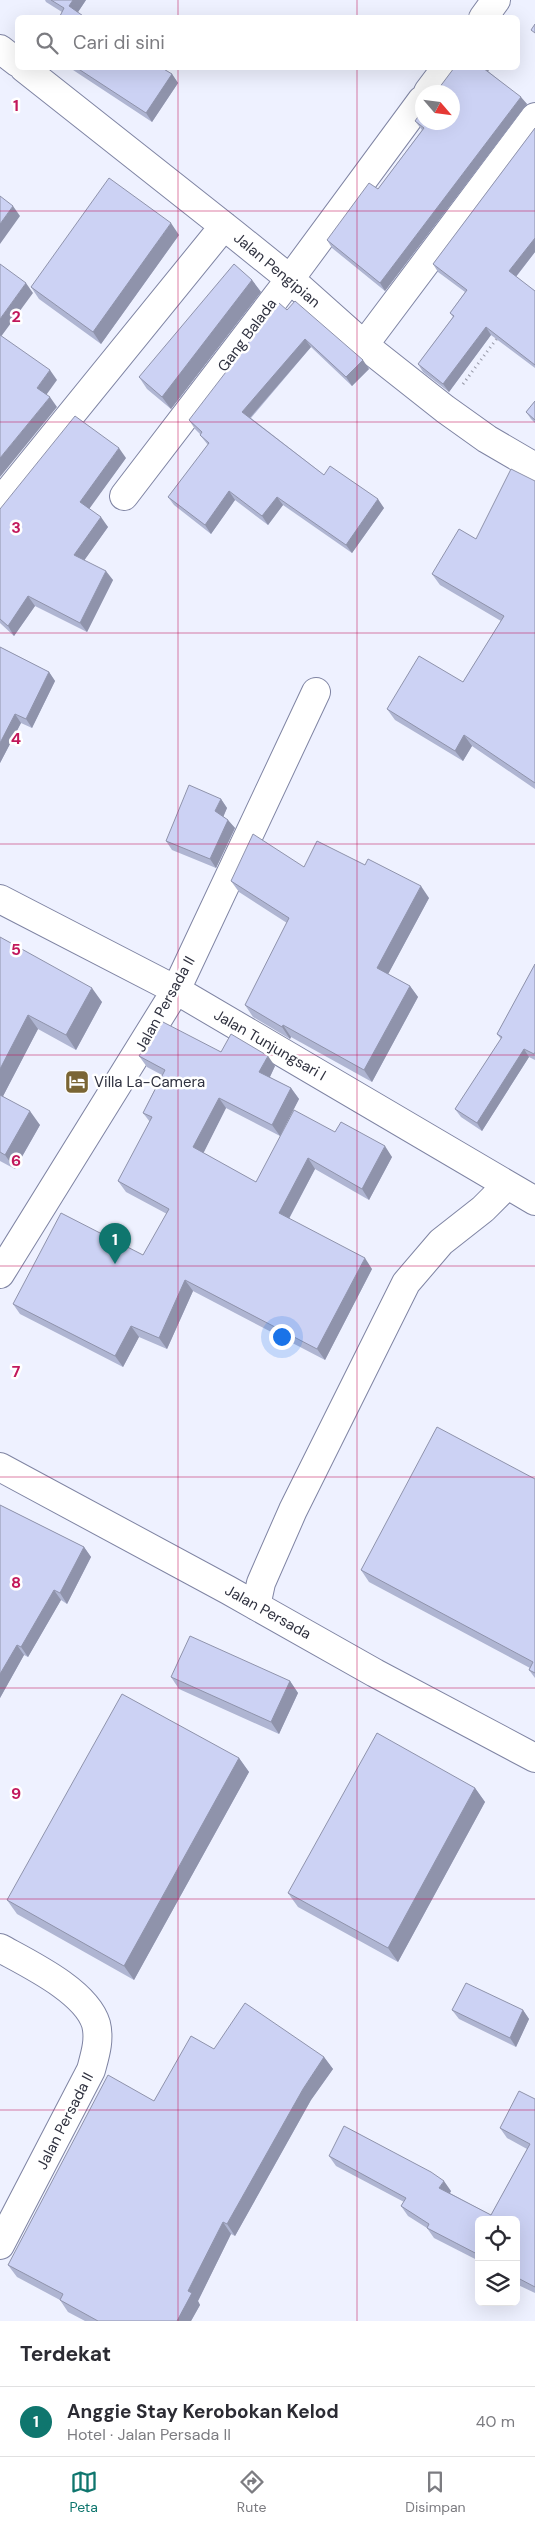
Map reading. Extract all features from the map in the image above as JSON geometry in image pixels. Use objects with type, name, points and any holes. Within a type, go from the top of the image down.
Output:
[{"type":"street","points":[[485,15],[496,0]]},
{"type":"street","points":[[0,48],[15,60]]},
{"type":"street","name":"Jalan Pengipian","points":[[27,70],[290,279],[364,345],[445,409],[487,439],[535,467]]},
{"type":"street","points":[[433,85],[444,70]]},
{"type":"street","name":"Gang Balada","points":[[124,496],[290,279],[415,109]]},
{"type":"street","points":[[364,345],[535,117]]},
{"type":"street","points":[[0,502],[224,226]]},
{"type":"street","name":"Jalan Persada II","points":[[0,1274],[176,990],[316,692]]},
{"type":"street","name":"Jalan Tunjungsari I","points":[[0,899],[176,990],[535,1201]]},
{"type":"street","points":[[256,1606],[261,1584],[293,1510],[406,1283],[441,1242],[483,1209],[508,1185]]},
{"type":"street","name":"Jalan Persada","points":[[0,1467],[375,1673],[535,1758]]},
{"type":"street","name":"Jalan Persada II","points":[[0,1948],[29,1964],[79,1998],[96,2024],[98,2044],[91,2070],[0,2245]]},
{"type":"path","points":[[445,409],[501,333]]},
{"type":"building","points":[[51,0],[73,0],[69,6],[82,15],[60,15],[64,8]]},
{"type":"building","points":[[535,24],[535,33],[531,30]]},
{"type":"building","points":[[80,70],[165,70],[172,74],[146,113]]},
{"type":"building","points":[[452,70],[486,70],[521,97],[380,283],[327,240],[369,183],[378,189],[422,130],[460,130],[460,85],[441,85]]},
{"type":"building","points":[[535,128],[535,238],[509,271],[535,291],[535,365],[486,327],[443,384],[418,364],[454,316],[450,313],[467,290],[433,264]]},
{"type":"building","points":[[109,178],[171,223],[93,332],[31,287]]},
{"type":"building","points":[[0,196],[13,206],[0,224]]},
{"type":"building","points":[[0,264],[26,283],[0,319]]},
{"type":"building","points":[[234,264],[252,280],[162,397],[139,377]]},
{"type":"building","points":[[295,301],[363,360],[346,377],[305,339],[242,412],[324,475],[330,466],[378,499],[346,545],[277,497],[262,516],[229,491],[205,525],[168,497],[209,443],[200,435],[202,432],[189,420],[279,303],[287,310]]},
{"type":"building","points":[[0,335],[50,370],[37,388],[50,397],[0,458]]},
{"type":"building","points":[[535,401],[535,420],[526,412]]},
{"type":"building","points":[[75,416],[119,448],[80,502],[101,517],[74,555],[106,571],[80,623],[28,596],[8,626],[0,619],[0,509]]},
{"type":"building","points":[[511,469],[535,481],[535,783],[464,735],[455,751],[387,709],[419,656],[463,682],[504,616],[432,574],[459,529],[476,539]]},
{"type":"building","points":[[0,647],[49,672],[26,719],[15,714],[0,743]]},
{"type":"building","points":[[189,785],[221,799],[215,811],[228,820],[210,859],[166,841]]},
{"type":"building","points":[[253,834],[304,867],[317,841],[365,865],[368,859],[421,886],[377,968],[410,986],[364,1070],[283,1025],[282,1027],[245,1005],[289,918],[231,881]]},
{"type":"building","points":[[0,937],[92,988],[66,1035],[28,1015],[0,1069]]},
{"type":"building","points":[[535,964],[535,1052],[534,1054],[524,1049],[477,1123],[455,1109],[502,1037],[497,1034]]},
{"type":"building","points":[[161,1021],[221,1052],[231,1034],[268,1056],[259,1072],[291,1088],[272,1125],[219,1098],[193,1147],[256,1182],[294,1110],[335,1132],[341,1122],[385,1146],[362,1189],[308,1158],[279,1213],[365,1258],[317,1349],[185,1280],[159,1338],[131,1326],[115,1356],[13,1304],[61,1213],[143,1255],[169,1209],[118,1181],[152,1117],[143,1113],[165,1070],[139,1056]]},
{"type":"building","points":[[0,1095],[30,1111],[5,1155],[0,1152]]},
{"type":"building","points":[[437,1427],[535,1479],[535,1673],[529,1670],[533,1662],[361,1570]]},
{"type":"building","points":[[0,1505],[84,1547],[60,1593],[54,1590],[21,1647],[17,1645],[0,1674]]},
{"type":"building","points":[[190,1636],[290,1681],[271,1722],[171,1677]]},
{"type":"building","points":[[122,1694],[239,1758],[124,1966],[7,1900]]},
{"type":"building","points":[[377,1733],[475,1788],[388,1948],[288,1893]]},
{"type":"building","points":[[466,1983],[523,2010],[510,2038],[452,2010]]},
{"type":"building","points":[[245,2003],[324,2057],[303,2089],[227,2224],[223,2222],[188,2291],[192,2293],[177,2321],[98,2321],[60,2300],[63,2294],[8,2265],[108,2075],[154,2101],[191,2036],[214,2049]]},
{"type":"building","points":[[519,2091],[535,2099],[535,2287],[520,2279],[520,2216],[475,2216],[475,2253],[427,2228],[429,2224],[401,2206],[406,2198],[329,2156],[344,2126],[431,2172],[444,2181],[439,2188],[491,2215],[530,2144],[500,2128]]},
{"type":"place","name":"Villa La-Camera","points":[[77,1082]]},
{"type":"place","name":"Anggie Stay Kerobokan Kelod","points":[[115,1264]]}]
